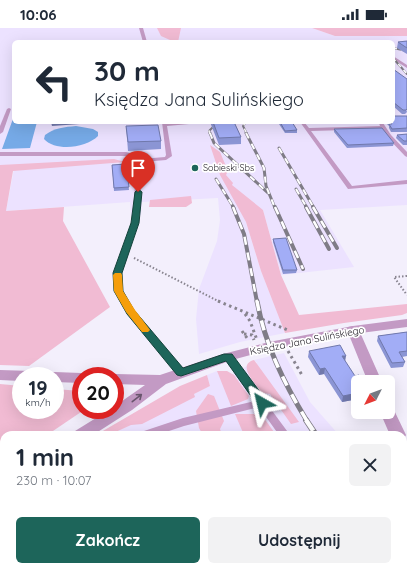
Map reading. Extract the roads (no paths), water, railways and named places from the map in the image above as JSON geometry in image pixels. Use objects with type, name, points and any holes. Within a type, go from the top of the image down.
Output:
[{"type":"street","name":"Księdza Jana Sulińskiego","points":[[124,379],[160,380],[228,356],[260,348],[353,330],[407,323]]},
{"type":"street","points":[[353,330],[372,375]]},
{"type":"street","points":[[0,375],[12,375]]},
{"type":"street","points":[[87,431],[127,406],[160,380]]},
{"type":"street","points":[[391,419],[396,431]]},
{"type":"lane","points":[[141,28],[144,40]]},
{"type":"lane","points":[[395,58],[407,67]]},
{"type":"lane","points":[[0,132],[9,109]]},
{"type":"lane","points":[[140,161],[166,158],[169,156],[164,124]]},
{"type":"lane","points":[[304,124],[350,188],[407,182]]},
{"type":"lane","points":[[381,124],[407,156]]},
{"type":"lane","points":[[308,130],[384,127]]},
{"type":"lane","points":[[0,154],[126,154],[135,156],[140,161],[135,223],[118,273],[119,291],[131,312],[181,372]]},
{"type":"lane","points":[[228,356],[282,431]]},
{"type":"lane","points":[[157,431],[183,422],[262,403]]},
{"type":"water","points":[[12,122],[12,124],[36,124],[30,148],[2,149]]},
{"type":"water","points":[[76,126],[93,129],[98,132],[98,136],[93,140],[79,146],[71,147],[56,146],[44,139],[45,135],[56,129]]},
{"type":"railway","points":[[395,48],[407,51]]},
{"type":"railway","points":[[395,60],[407,74]]},
{"type":"railway","points":[[244,124],[243,126],[247,134]]},
{"type":"railway","points":[[210,134],[209,131],[215,125]]},
{"type":"railway","points":[[210,133],[214,143],[268,193]]},
{"type":"railway","points":[[246,133],[264,168],[266,186],[275,208]]},
{"type":"railway","points":[[279,148],[314,208]]},
{"type":"railway","points":[[216,179],[234,208]]},
{"type":"railway","points":[[296,189],[307,208]]},
{"type":"railway","points":[[233,207],[244,234],[257,302]]},
{"type":"railway","points":[[275,207],[303,269]]},
{"type":"railway","points":[[306,207],[329,249]]},
{"type":"railway","points":[[313,207],[337,248]]},
{"type":"railway","points":[[257,301],[265,333],[276,363],[307,421]]},
{"type":"railway","points":[[306,420],[313,431]]},
{"type":"place","name":"Sobieski Sbs","points":[[195,168]]}]
